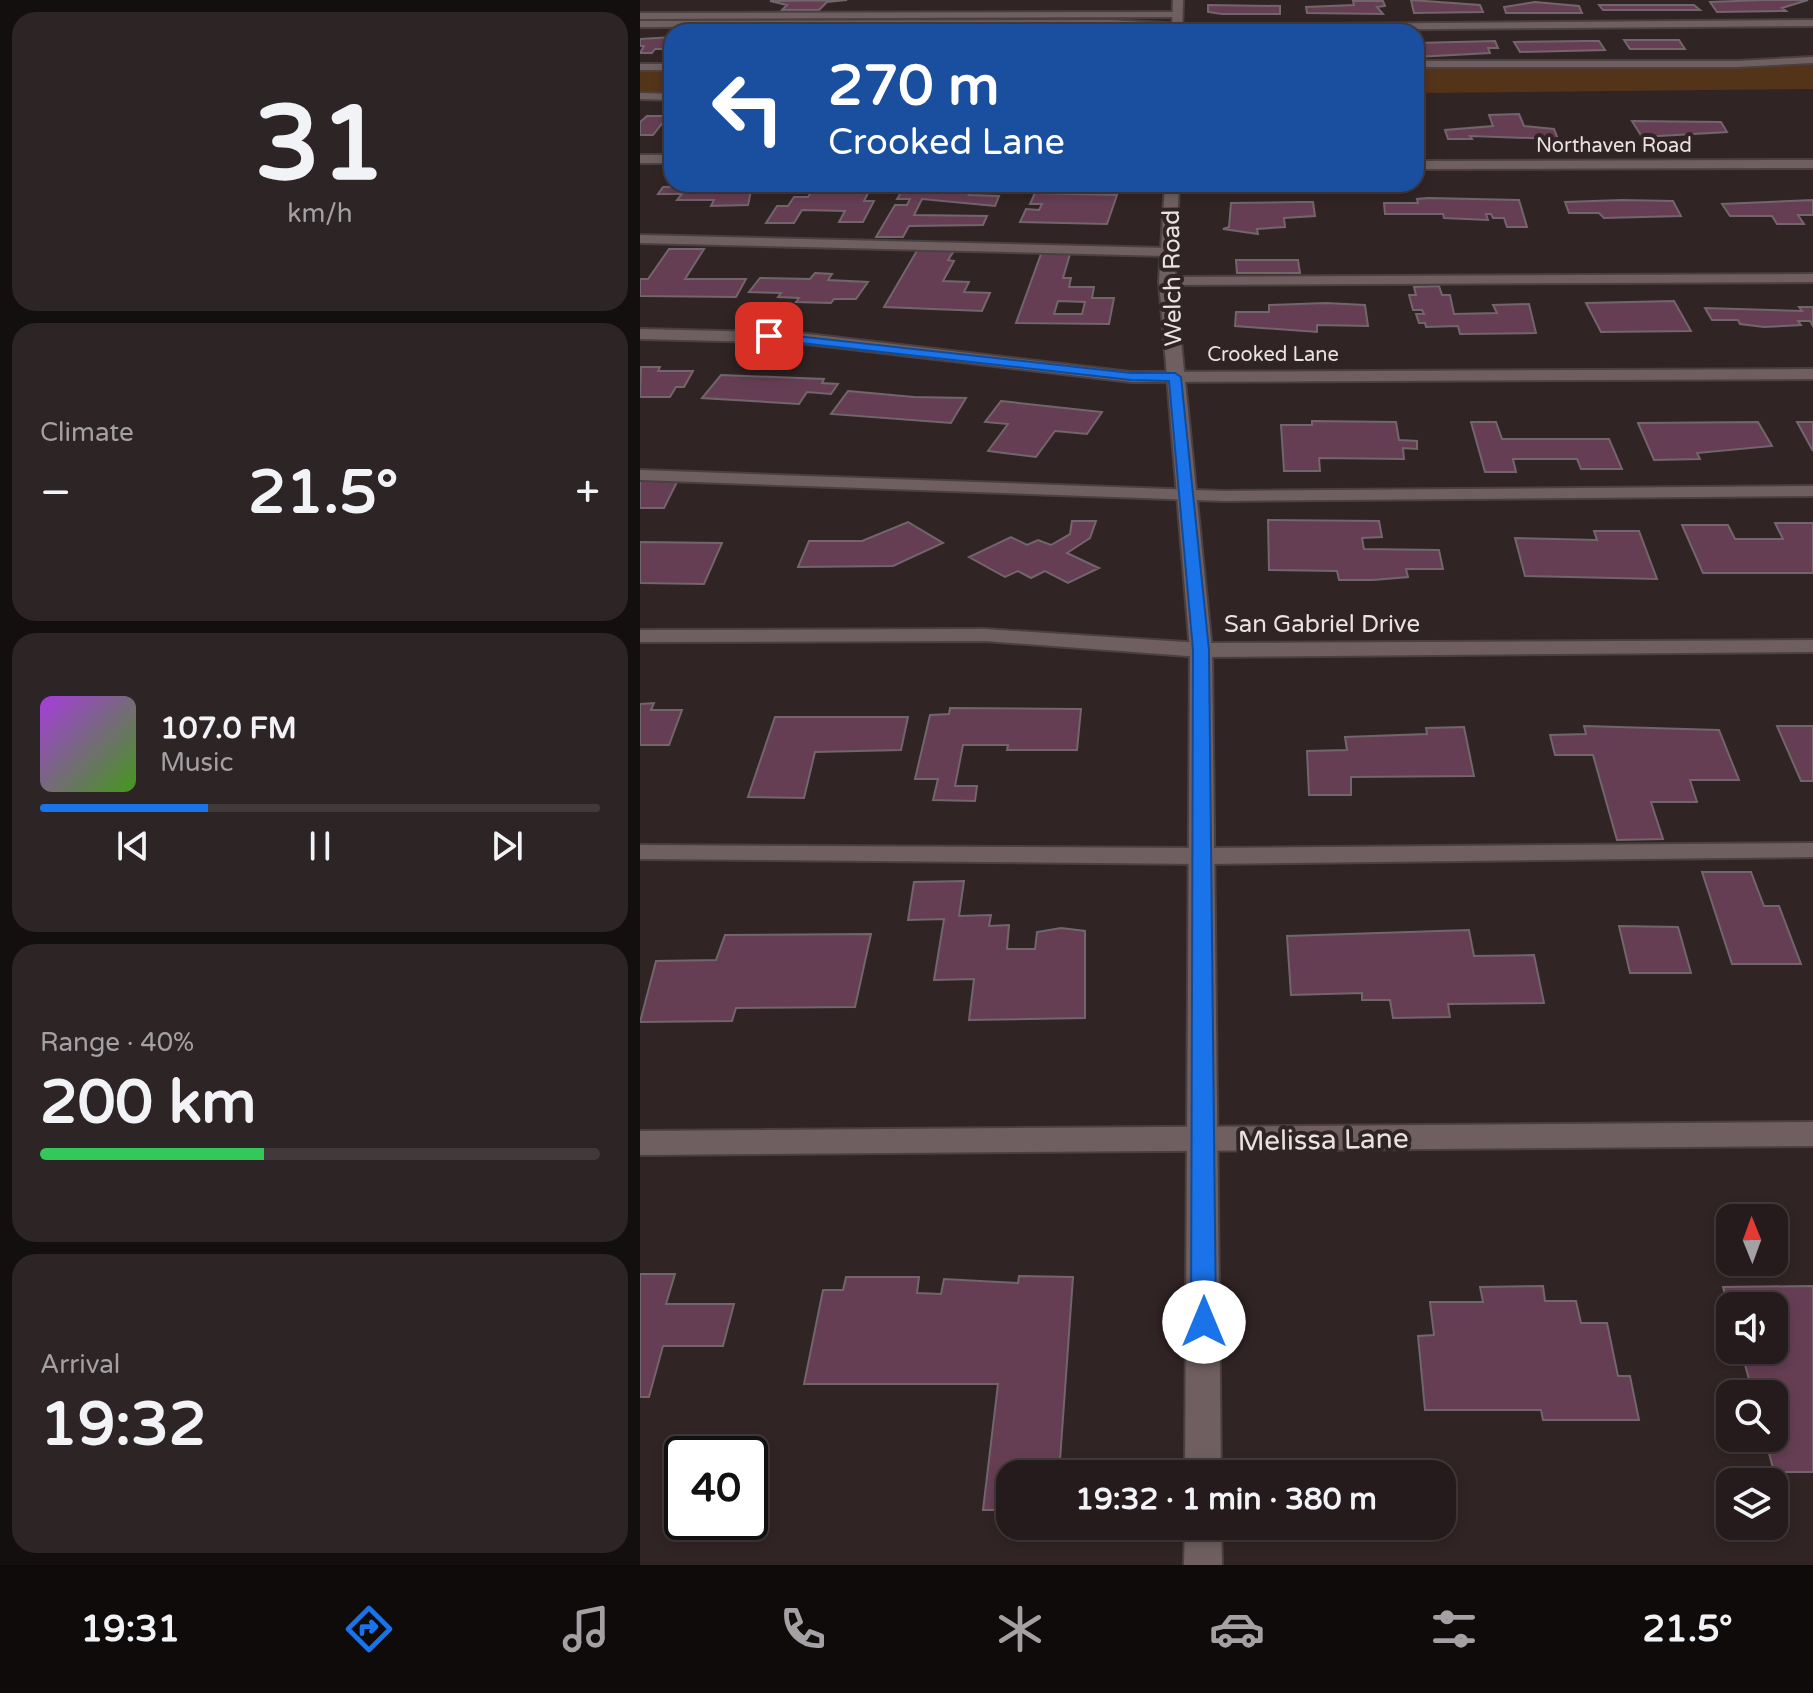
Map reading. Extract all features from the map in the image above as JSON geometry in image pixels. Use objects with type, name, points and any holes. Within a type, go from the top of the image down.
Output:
[{"type":"street","points":[[1177,24],[1178,0]]},
{"type":"street","points":[[1424,27],[1813,23]]},
{"type":"street","points":[[640,24],[1120,24]]},
{"type":"street","points":[[640,159],[664,159]]},
{"type":"street","name":"Northaven Road","points":[[1424,165],[1813,164]]},
{"type":"street","name":"Welch Road","points":[[1171,192],[1167,281],[1201,650],[1203,1460]]},
{"type":"street","name":"Crooked Lane","points":[[640,334],[799,338],[1131,377],[1813,374]]},
{"type":"street","name":"San Gabriel Drive","points":[[640,636],[985,635],[1201,650],[1813,646]]},
{"type":"street","name":"Melissa Lane","points":[[640,1143],[1813,1134]]},
{"type":"street","points":[[1203,1540],[1203,1565]]},
{"type":"lane","points":[[640,16],[1178,14]]},
{"type":"lane","points":[[1424,64],[1737,64],[1813,60]]},
{"type":"lane","points":[[640,67],[664,67]]},
{"type":"lane","points":[[640,96],[664,97]]},
{"type":"lane","points":[[640,239],[1167,252]]},
{"type":"lane","points":[[1167,281],[1813,278]]},
{"type":"lane","points":[[640,475],[1187,492],[1224,496],[1813,491]]},
{"type":"lane","points":[[640,852],[1202,856],[1813,850]]},
{"type":"shaded area","points":[[1813,61],[1813,89],[1424,93],[1424,66]]},
{"type":"shaded area","points":[[640,68],[664,68],[664,94],[640,94]]},
{"type":"building","points":[[847,0],[827,2],[819,10],[782,10],[787,5],[770,1]]},
{"type":"building","points":[[1411,0],[1480,5],[1483,12],[1414,13]]},
{"type":"building","points":[[1808,0],[1782,8],[1786,11],[1717,12],[1710,2]]},
{"type":"building","points":[[1353,1],[1383,1],[1385,6],[1377,7],[1383,14],[1307,13],[1306,7],[1354,5]]},
{"type":"building","points":[[1535,2],[1579,6],[1582,13],[1506,13],[1504,7]]},
{"type":"building","points":[[1208,5],[1280,6],[1280,14],[1222,14],[1208,12]]},
{"type":"building","points":[[1599,5],[1694,5],[1700,10],[1603,10]]},
{"type":"building","points":[[664,38],[664,49],[640,53],[644,46],[640,46],[640,39]]},
{"type":"building","points":[[1624,40],[1679,40],[1685,49],[1630,49]]},
{"type":"building","points":[[1495,41],[1498,48],[1488,48],[1490,53],[1424,57],[1424,43]]},
{"type":"building","points":[[1599,41],[1605,50],[1520,52],[1514,42]]},
{"type":"building","points":[[1519,114],[1524,126],[1554,129],[1558,139],[1470,136],[1472,139],[1448,139],[1445,130],[1493,126],[1489,115]]},
{"type":"building","points":[[647,116],[664,116],[664,121],[653,135],[640,135],[640,122]]},
{"type":"building","points":[[1632,121],[1721,122],[1727,132],[1642,137]]},
{"type":"building","points":[[663,187],[664,192],[751,192],[748,205],[711,206],[714,200],[677,200],[682,194],[658,194]]},
{"type":"building","points":[[811,192],[868,192],[864,201],[874,201],[863,222],[839,222],[845,211],[802,210],[794,223],[766,223],[777,206],[788,206],[794,197],[808,197]]},
{"type":"building","points":[[901,192],[971,192],[969,195],[999,196],[995,206],[922,199],[914,215],[987,216],[983,225],[909,226],[903,237],[876,237],[895,205],[907,205],[910,199],[897,199]]},
{"type":"building","points":[[1035,193],[1117,195],[1107,224],[1020,222],[1026,209],[1039,210],[1042,204],[1030,204]]},
{"type":"building","points":[[1417,199],[1519,200],[1527,227],[1507,227],[1504,218],[1493,218],[1491,214],[1486,214],[1488,220],[1444,218],[1443,214],[1385,214],[1384,203],[1418,203]]},
{"type":"building","points":[[1813,200],[1813,215],[1798,215],[1804,224],[1777,224],[1772,216],[1730,216],[1722,204]]},
{"type":"building","points":[[1673,201],[1681,216],[1604,218],[1599,213],[1569,213],[1565,202]]},
{"type":"building","points":[[1313,202],[1315,216],[1284,218],[1285,227],[1257,229],[1258,234],[1223,229],[1229,227],[1231,203]]},
{"type":"building","points":[[669,249],[704,249],[685,279],[746,279],[736,297],[640,296],[640,279],[648,279]]},
{"type":"building","points":[[918,249],[954,251],[948,260],[954,261],[943,281],[969,282],[964,292],[990,293],[982,311],[884,307]]},
{"type":"building","points":[[1041,254],[1070,254],[1063,278],[1071,278],[1069,287],[1094,287],[1092,298],[1114,298],[1109,324],[1016,323]],"holes":[[[1058,301],[1085,302],[1082,314],[1054,314]]]},
{"type":"building","points":[[1236,260],[1298,260],[1300,273],[1237,273]]},
{"type":"building","points":[[815,273],[832,274],[828,280],[868,282],[856,299],[834,299],[831,303],[796,302],[799,298],[778,297],[781,293],[749,292],[760,278],[810,279]]},
{"type":"building","points":[[1439,286],[1442,295],[1450,295],[1454,314],[1497,313],[1493,305],[1529,304],[1536,333],[1460,334],[1458,326],[1426,327],[1425,323],[1419,323],[1416,314],[1424,314],[1422,310],[1413,310],[1409,295],[1416,295],[1414,287]]},
{"type":"building","points":[[1674,301],[1691,331],[1601,332],[1586,303]]},
{"type":"building","points":[[1269,305],[1365,305],[1368,326],[1317,325],[1317,332],[1235,326],[1236,312],[1269,312]]},
{"type":"building","points":[[1799,307],[1813,307],[1813,326],[1810,321],[1798,321],[1801,325],[1764,327],[1740,324],[1738,320],[1712,320],[1705,308],[1802,311]]},
{"type":"building","points":[[641,367],[660,367],[658,371],[693,371],[684,387],[676,387],[670,397],[640,397]]},
{"type":"building","points":[[721,375],[824,379],[822,383],[838,384],[831,394],[807,392],[799,404],[702,398]]},
{"type":"building","points":[[848,391],[966,398],[951,423],[831,414]]},
{"type":"building","points":[[1001,401],[1102,412],[1087,434],[1055,431],[1036,457],[988,451],[1008,424],[985,422]]},
{"type":"building","points":[[1312,421],[1396,422],[1399,440],[1417,441],[1417,449],[1403,448],[1404,459],[1319,458],[1320,471],[1284,471],[1281,425],[1312,425]]},
{"type":"building","points":[[1471,422],[1496,422],[1502,439],[1609,439],[1622,469],[1581,469],[1577,459],[1513,459],[1516,472],[1485,472]]},
{"type":"building","points":[[1758,422],[1772,446],[1697,453],[1700,459],[1654,460],[1638,423]]},
{"type":"building","points":[[1797,422],[1813,422],[1813,451]]},
{"type":"building","points":[[640,480],[678,480],[664,508],[640,508]]},
{"type":"building","points":[[1268,520],[1379,521],[1382,537],[1362,538],[1364,549],[1439,550],[1443,569],[1406,569],[1408,577],[1373,580],[1339,580],[1337,571],[1269,570]]},
{"type":"building","points":[[1072,521],[1096,521],[1090,538],[1067,553],[1099,568],[1068,583],[1045,571],[1031,578],[1018,571],[1005,577],[969,557],[1011,537],[1027,545],[1038,540],[1051,545],[1070,534]]},
{"type":"building","points":[[908,522],[943,543],[893,566],[798,567],[809,541],[862,541]]},
{"type":"building","points":[[1775,523],[1813,523],[1813,573],[1703,573],[1682,525],[1728,525],[1735,539],[1783,539]]},
{"type":"building","points":[[1594,531],[1639,531],[1657,579],[1525,576],[1515,538],[1597,540]]},
{"type":"building","points":[[640,542],[722,543],[704,584],[640,583]]},
{"type":"building","points":[[654,703],[651,710],[682,710],[669,745],[640,745],[640,704]]},
{"type":"building","points":[[950,708],[1081,709],[1077,750],[1007,750],[1008,745],[963,745],[955,786],[977,786],[975,801],[933,800],[938,779],[915,779],[930,715],[949,714]]},
{"type":"building","points":[[775,717],[908,717],[901,750],[815,752],[804,798],[748,797]]},
{"type":"building","points":[[1584,726],[1719,730],[1739,780],[1690,780],[1697,802],[1651,802],[1663,839],[1617,840],[1593,755],[1555,755],[1550,735],[1586,734]]},
{"type":"building","points":[[1777,726],[1813,726],[1813,781],[1801,781]]},
{"type":"building","points":[[1464,727],[1474,776],[1351,777],[1351,795],[1309,795],[1307,751],[1347,750],[1345,737],[1427,734],[1426,728]]},
{"type":"building","points":[[1702,872],[1751,872],[1764,906],[1779,906],[1801,964],[1732,964]]},
{"type":"building","points":[[964,881],[959,916],[991,915],[989,926],[1009,925],[1007,949],[1035,949],[1037,932],[1061,928],[1085,931],[1085,1018],[969,1020],[974,979],[934,980],[944,919],[908,920],[914,882]]},
{"type":"building","points":[[1619,926],[1678,927],[1691,973],[1630,973]]},
{"type":"building","points":[[1469,930],[1474,956],[1534,955],[1544,1003],[1448,1004],[1450,1017],[1393,1018],[1390,1000],[1362,1000],[1362,993],[1291,995],[1287,936]]},
{"type":"building","points":[[871,934],[855,1007],[736,1008],[732,1021],[640,1022],[656,961],[716,960],[725,935]]},
{"type":"building","points":[[640,1274],[675,1274],[666,1304],[734,1304],[723,1346],[663,1346],[649,1397],[640,1397]]},
{"type":"building","points":[[1019,1276],[1073,1277],[1060,1460],[996,1460],[996,1510],[983,1510],[998,1384],[804,1384],[823,1290],[843,1290],[846,1277],[919,1277],[917,1293],[941,1294],[944,1279],[1018,1283]]},
{"type":"building","points":[[1543,1286],[1545,1301],[1576,1301],[1581,1323],[1607,1323],[1618,1376],[1630,1376],[1639,1420],[1543,1420],[1541,1410],[1425,1410],[1418,1336],[1434,1335],[1430,1302],[1483,1302],[1480,1287]]},
{"type":"building","points":[[1813,1286],[1813,1472],[1788,1472],[1788,1468],[1773,1468],[1769,1452],[1788,1452],[1788,1380],[1749,1380],[1745,1364],[1788,1364],[1788,1292],[1724,1292],[1723,1287]]},
{"type":"route","points":[[769,336],[1131,377],[1175,377],[1201,650],[1204,1322]]}]
